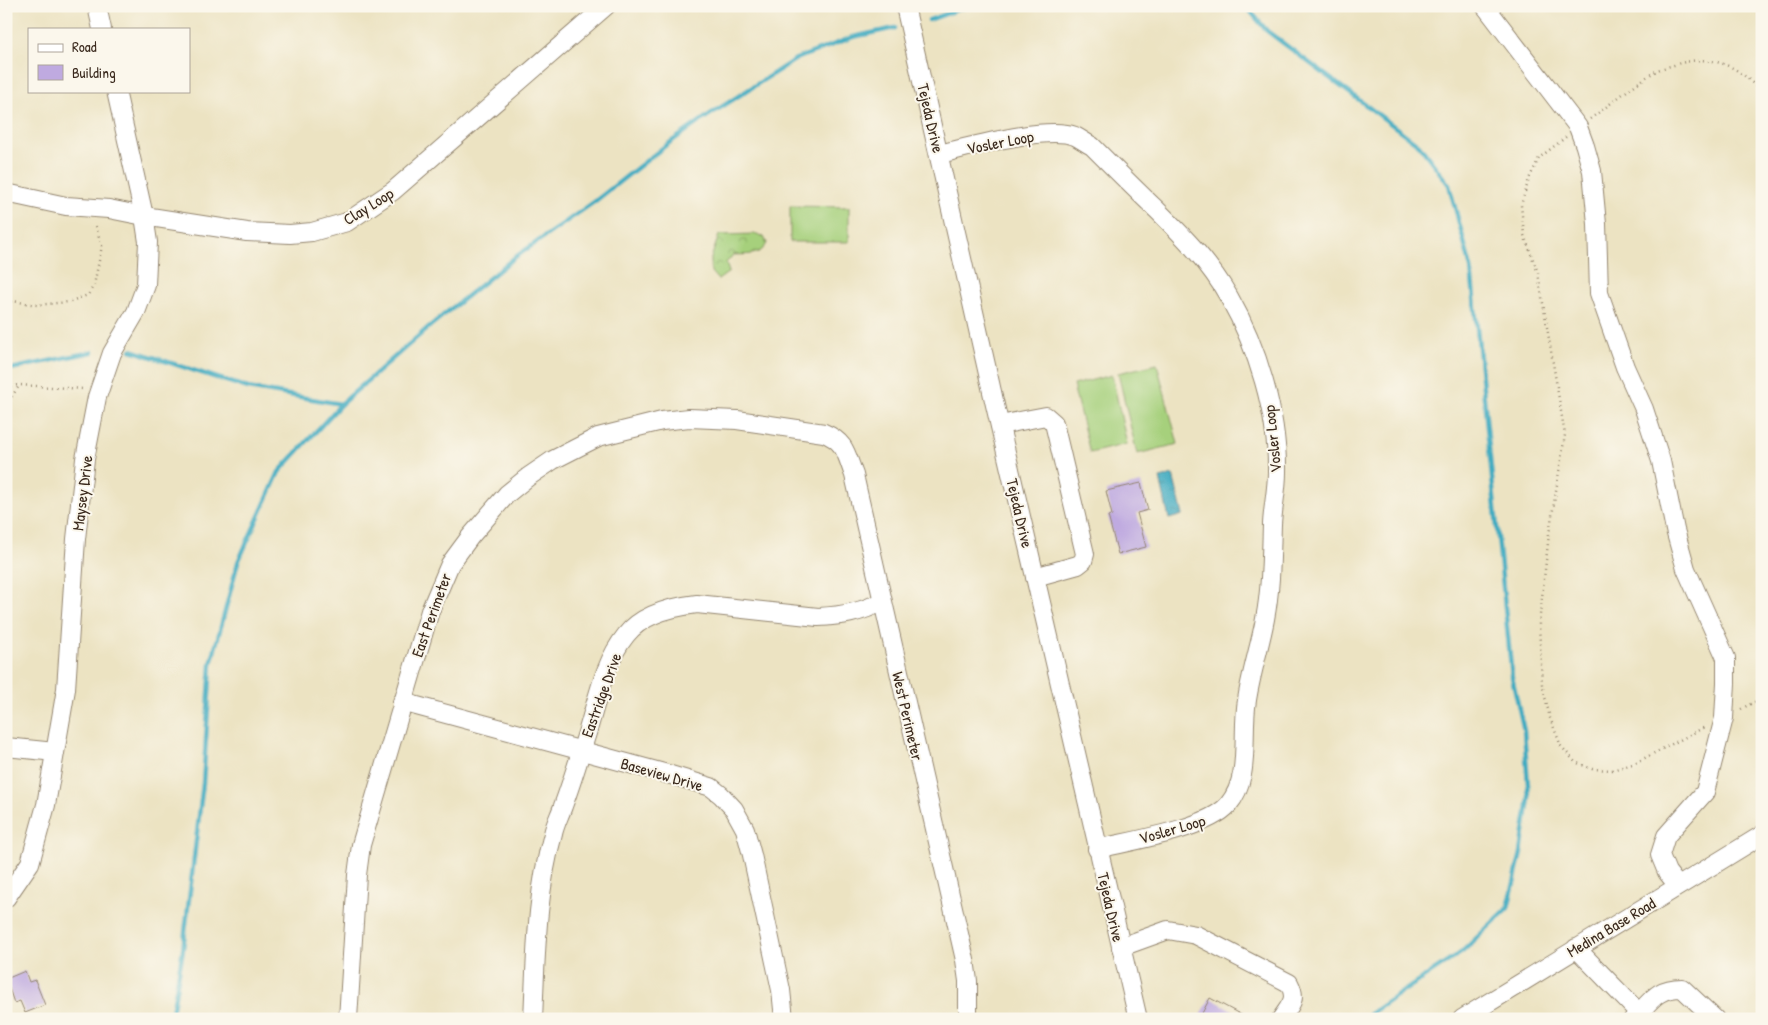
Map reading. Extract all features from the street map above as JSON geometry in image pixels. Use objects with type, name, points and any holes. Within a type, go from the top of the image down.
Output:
[{"type":"street","points":[[96,6],[102,28]]},
{"type":"street","name":"Clay Loop","points":[[6,193],[66,206],[109,209],[247,232],[290,234],[312,232],[347,222],[393,191],[606,6]]},
{"type":"street","name":"Tejeda Drive","points":[[905,6],[1097,849],[1138,1019]]},
{"type":"street","points":[[1485,6],[1578,128],[1585,146],[1592,171],[1597,224],[1599,293],[1625,367],[1644,409],[1661,461],[1675,530],[1686,569],[1726,658],[1724,718],[1705,792],[1666,836],[1660,855],[1667,872],[1678,886]]},
{"type":"street","name":"Maysey Drive","points":[[6,898],[30,863],[46,805],[66,689],[70,611],[85,459],[99,390],[112,353],[136,312],[146,285],[148,242],[144,216],[116,92]]},
{"type":"street","name":"Vosler Loop","points":[[939,154],[996,141],[1058,133],[1074,136],[1092,146],[1195,248],[1212,271],[1229,297],[1255,354],[1270,408],[1275,437],[1277,472],[1273,506],[1270,587],[1265,618],[1246,700],[1244,754],[1241,779],[1237,790],[1229,804],[1220,813],[1204,821],[1185,828],[1097,849]]},
{"type":"street","points":[[1000,425],[1046,416],[1054,423],[1085,554],[1083,561],[1078,565],[1035,576]]},
{"type":"street","name":"East Perimeter","points":[[348,1019],[360,844],[430,611],[450,564],[470,537],[507,494],[545,466],[598,437],[662,421],[689,418],[737,420],[817,432]]},
{"type":"street","name":"West Perimeter","points":[[817,432],[834,437],[842,444],[854,475],[965,960],[968,981],[968,1019]]},
{"type":"street","name":"Eastridge Drive","points":[[533,1019],[539,906],[553,834],[612,657],[626,634],[644,620],[681,606],[697,604],[818,617],[838,616],[869,608],[882,601]]},
{"type":"street","name":"Baseview Drive","points":[[402,702],[671,775],[711,787],[721,795],[734,809],[745,829],[781,990],[784,1019]]},
{"type":"street","points":[[6,747],[55,752]]},
{"type":"street","name":"Medina Base Road","points":[[1462,1019],[1762,835]]},
{"type":"street","points":[[1120,947],[1168,930],[1196,935],[1289,983],[1294,993],[1293,1001],[1281,1019]]},
{"type":"street","points":[[1576,948],[1639,1017],[1654,997],[1668,988],[1682,988],[1715,1019]]},
{"type":"path","points":[[1762,94],[1737,70],[1720,62],[1703,59],[1683,62],[1657,70],[1539,158],[1529,179],[1521,205],[1524,235],[1538,273],[1565,435],[1549,534],[1540,624],[1542,684],[1550,718],[1561,746],[1575,762],[1592,769],[1612,770],[1633,764],[1762,698]]},
{"type":"path","points":[[6,300],[37,305],[68,302],[88,295],[94,285],[102,246],[95,228],[92,208]]},
{"type":"path","points":[[6,386],[19,385],[99,390]]},
{"type":"path","points":[[6,406],[19,385]]},
{"type":"green space","points":[[790,206],[849,207],[849,242],[790,242]]},
{"type":"green space","points":[[758,234],[764,237],[767,243],[761,251],[753,254],[733,255],[726,263],[729,272],[718,280],[711,272],[711,258],[719,235]]},
{"type":"green space","points":[[1157,364],[1178,444],[1137,454],[1118,373]]},
{"type":"green space","points":[[1112,375],[1127,444],[1090,453],[1073,385]]},
{"type":"water","points":[[1173,475],[1183,515],[1169,519],[1160,478]]},
{"type":"building","points":[[1141,483],[1148,510],[1137,513],[1146,547],[1118,554],[1108,516],[1112,515],[1106,491]]},
{"type":"building","points":[[25,971],[29,982],[35,980],[45,1005],[25,1013],[20,1001],[14,1003],[6,979]]},
{"type":"building","points":[[1210,998],[1249,1019],[1199,1019]]},
{"type":"waterway","points":[[929,20],[968,6]]},
{"type":"waterway","points":[[1246,6],[1267,31],[1419,145],[1449,185],[1471,268],[1512,677],[1524,731],[1529,798],[1521,853],[1508,908],[1462,952],[1362,1019]]},
{"type":"waterway","points":[[171,1019],[183,949],[203,783],[211,664],[238,562],[279,472],[341,404],[430,326],[514,258],[594,202],[665,146],[796,59],[853,37],[895,28]]},
{"type":"waterway","points":[[131,350],[248,388],[341,404]]},
{"type":"waterway","points":[[6,370],[92,352]]}]
